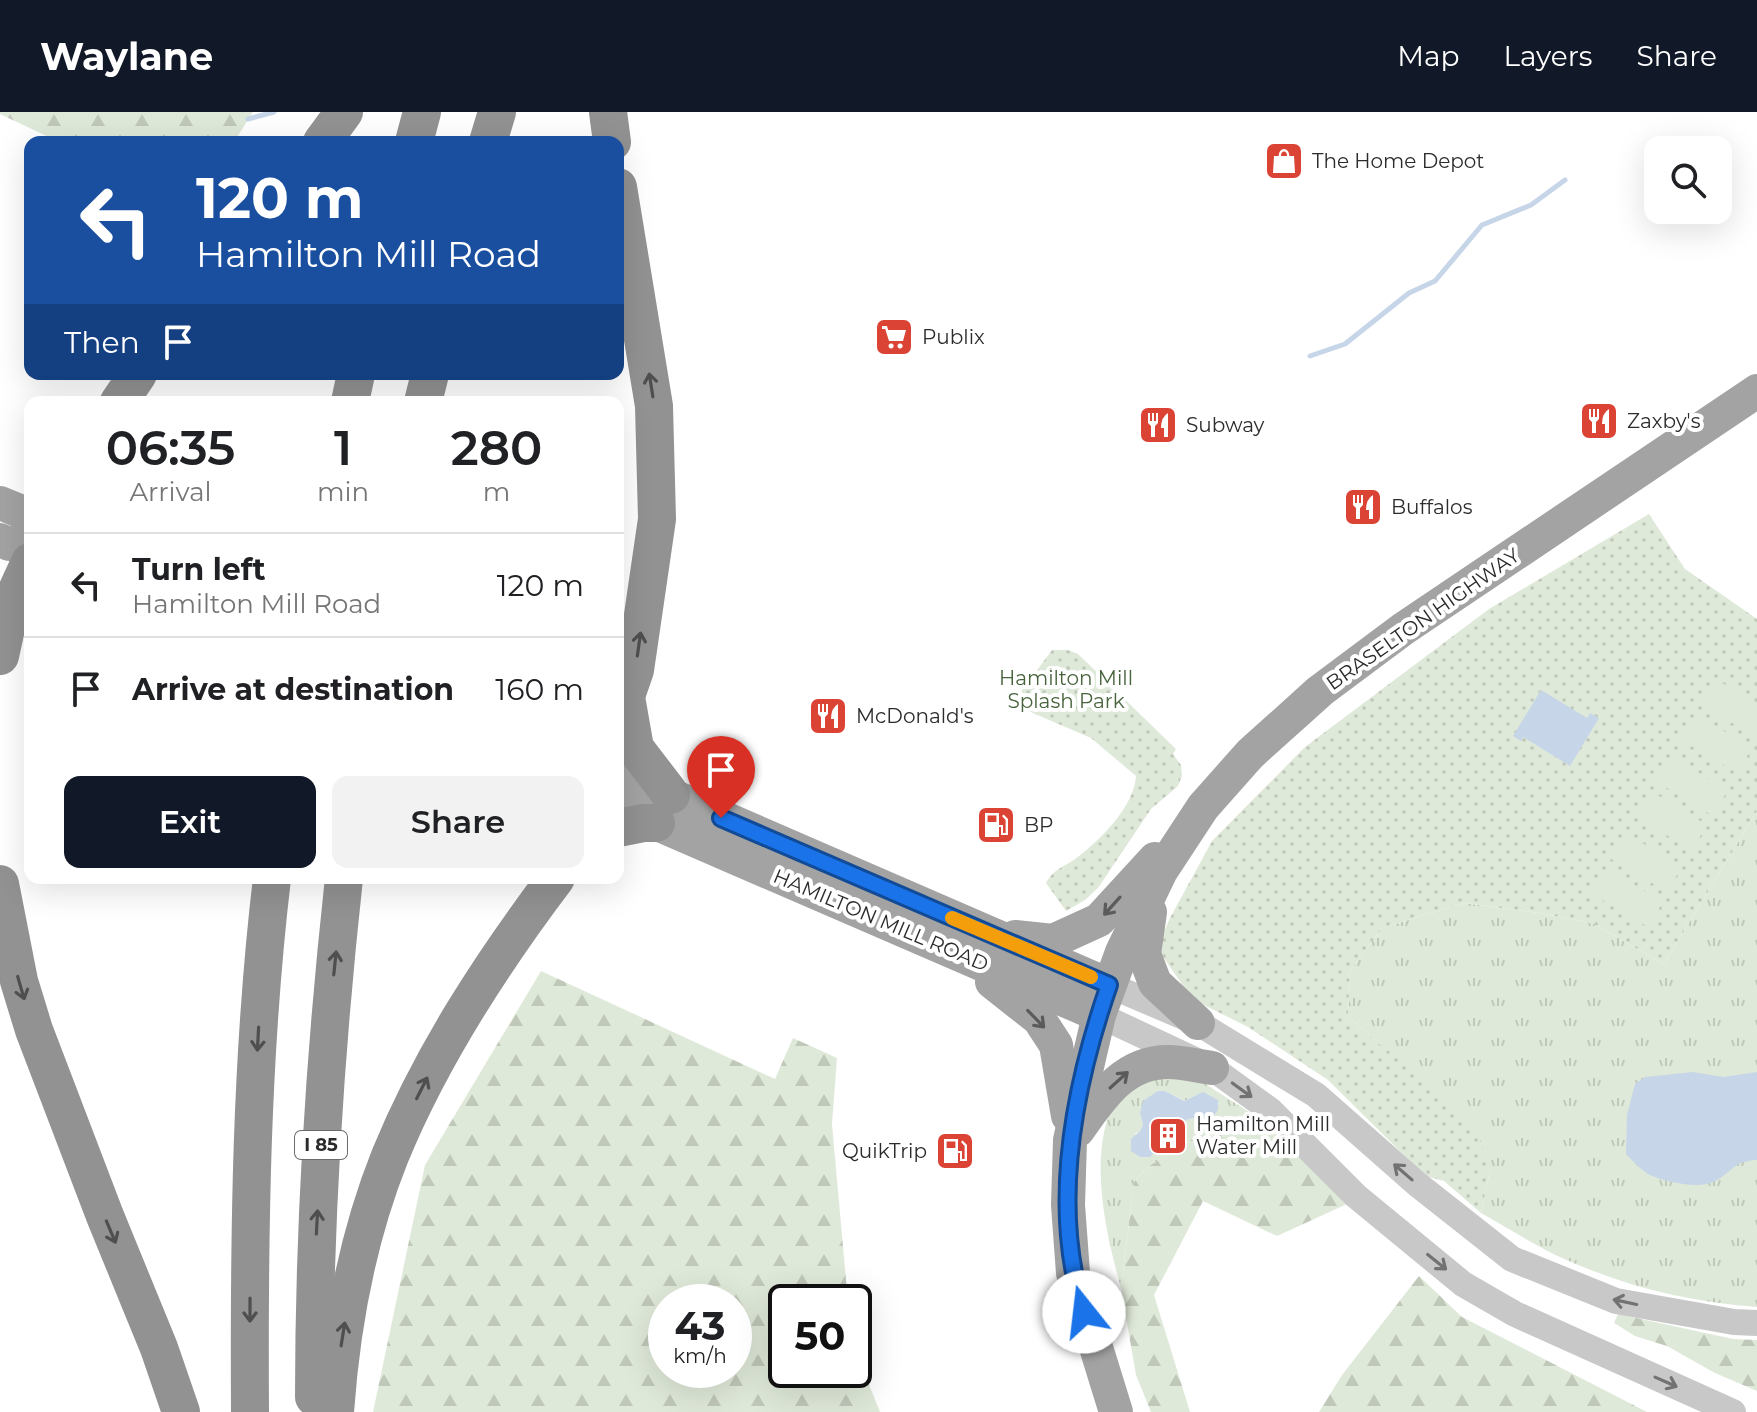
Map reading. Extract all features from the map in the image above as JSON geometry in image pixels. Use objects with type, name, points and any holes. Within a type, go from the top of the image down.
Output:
[{"type":"highway","points":[[326,136],[344,112]]},
{"type":"highway","points":[[416,136],[422,112]]},
{"type":"highway","points":[[490,136],[497,112]]},
{"type":"highway","points":[[608,112],[611,136]]},
{"type":"highway","points":[[624,224],[654,406],[657,519],[635,670],[624,702]]},
{"type":"highway","points":[[0,656],[12,601],[24,575]]},
{"type":"highway","points":[[624,714],[635,748],[663,809],[643,823],[624,827]]},
{"type":"highway","points":[[0,884],[19,981],[34,1030],[159,1348],[181,1412]]},
{"type":"highway","points":[[250,1412],[250,1232],[262,980],[271,884]]},
{"type":"highway","name":"I 85","points":[[314,1412],[316,1243],[322,1115],[343,884]]},
{"type":"highway","points":[[335,1412],[342,1336],[370,1218],[390,1157],[421,1090],[457,1025],[509,941],[552,884]]},
{"type":"main road","name":"BRASELTON HIGHWAY","points":[[1116,1412],[1073,1273],[1068,1205],[1070,1140],[1104,1000],[1161,871],[1203,807],[1250,754],[1352,667],[1403,629],[1757,391]]},
{"type":"main road","points":[[0,503],[24,515]]},
{"type":"main road","points":[[0,540],[9,544],[24,542]]},
{"type":"main road","name":"HAMILTON MILL ROAD","points":[[624,779],[629,779],[663,809],[954,952],[1104,1000]]},
{"type":"main road","name":"HAMILTON MILL ROAD","points":[[624,807],[663,809],[991,934],[1104,1000]]},
{"type":"main road","points":[[991,934],[1053,941],[1099,920],[1203,807]]},
{"type":"main road","points":[[1152,888],[1144,954],[1155,983],[1198,1023]]},
{"type":"main road","points":[[954,952],[1039,1019],[1056,1045],[1065,1087],[1070,1140]]},
{"type":"main road","points":[[1070,1140],[1104,1094],[1131,1069],[1167,1062],[1212,1068]]},
{"type":"street","points":[[1104,1000],[1198,1023],[1316,1095],[1417,1184],[1512,1259],[1616,1301],[1734,1322],[1757,1323]]},
{"type":"street","points":[[1104,1000],[1212,1068],[1270,1110],[1356,1196],[1463,1284],[1515,1314],[1733,1412]]},
{"type":"green space","points":[[253,112],[238,136],[46,136],[0,114]]},
{"type":"green space","points":[[1649,514],[1685,569],[1757,619],[1757,811],[1664,964],[1592,923],[1464,903],[1382,928],[1350,971],[1348,1016],[1425,1078],[1475,1126],[1490,1170],[1481,1213],[1444,1181],[1425,1176],[1328,1080],[1248,1027],[1192,999],[1157,948],[1212,841],[1305,747],[1489,609]]},
{"type":"green space","name":"Hamilton Mill Splash Park","points":[[1052,650],[1068,650],[1078,654],[1176,749],[1173,754],[1181,765],[1182,776],[1178,786],[1151,809],[1098,888],[1066,911],[1046,883],[1107,831],[1129,799],[1136,776],[1091,738],[1012,704]]},
{"type":"green space","points":[[1717,680],[1757,703],[1757,738],[1702,705]]},
{"type":"green space","points":[[1696,714],[1752,748],[1737,773],[1681,740]]},
{"type":"green space","points":[[1672,757],[1728,790],[1713,816],[1657,782]]},
{"type":"green space","points":[[1651,791],[1707,825],[1692,850],[1636,817]]},
{"type":"green space","points":[[1757,811],[1757,1307],[1681,1297],[1609,1277],[1552,1253],[1481,1213],[1490,1170],[1379,1044],[1348,1016],[1350,971],[1382,928],[1464,903],[1592,923],[1664,964]]},
{"type":"green space","points":[[1626,833],[1682,867],[1667,892],[1611,859]]},
{"type":"green space","points":[[1607,868],[1663,902],[1648,927],[1592,894]]},
{"type":"green space","points":[[541,971],[775,1079],[793,1038],[837,1058],[832,1124],[846,1284],[768,1284],[768,1388],[870,1388],[880,1412],[373,1412],[425,1165]]},
{"type":"green space","points":[[1134,1076],[1193,1076],[1280,1132],[1298,1152],[1249,1132],[1217,1134],[1186,1143],[1146,1168],[1134,1182],[1121,1288],[1109,1241],[1101,1165],[1108,1116],[1119,1091]],"holes":[[[1165,1091],[1184,1101],[1197,1095],[1193,1118],[1186,1120],[1156,1153],[1135,1134],[1143,1124],[1140,1113]]]},
{"type":"green space","points":[[1249,1131],[1287,1150],[1298,1152],[1347,1204],[1277,1236],[1203,1201],[1154,1295],[1190,1412],[1151,1412],[1136,1375],[1121,1288],[1134,1182],[1146,1168],[1186,1143],[1217,1134]]},
{"type":"green space","points":[[1419,1276],[1462,1317],[1647,1412],[1319,1412],[1342,1375]]},
{"type":"green space","points":[[1618,1314],[1733,1339],[1757,1340],[1757,1391],[1715,1373],[1667,1346],[1635,1336],[1614,1323]]},
{"type":"water","points":[[1541,690],[1587,718],[1590,713],[1599,718],[1570,766],[1523,737],[1521,741],[1513,736]]},
{"type":"water","points":[[1693,1072],[1723,1077],[1757,1072],[1757,1160],[1737,1165],[1719,1179],[1699,1185],[1650,1175],[1626,1154],[1627,1115],[1635,1084],[1645,1077]]},
{"type":"water","points":[[1158,1091],[1165,1091],[1184,1101],[1203,1092],[1218,1100],[1218,1110],[1208,1123],[1193,1118],[1186,1120],[1181,1134],[1168,1139],[1150,1157],[1140,1157],[1131,1151],[1131,1139],[1143,1124],[1140,1113],[1143,1101]]},
{"type":"waterway","points":[[248,119],[274,112]]},
{"type":"waterway","points":[[1310,356],[1345,344],[1409,293],[1435,281],[1482,225],[1531,205],[1565,180]]},
{"type":"slow traffic","points":[[952,918],[1091,977]]},
{"type":"place","name":"The Home Depot","points":[[1284,161]]},
{"type":"place","name":"Publix","points":[[894,337]]},
{"type":"place","name":"Zaxby's","points":[[1599,421]]},
{"type":"place","name":"Subway","points":[[1158,425]]},
{"type":"place","name":"Buffalos","points":[[1363,507]]},
{"type":"place","name":"McDonald's","points":[[828,716]]},
{"type":"place","name":"BP","points":[[996,825]]},
{"type":"place","name":"Hamilton Mill Water Mill","points":[[1168,1136]]},
{"type":"place","name":"QuikTrip","points":[[955,1151]]},
{"type":"route","points":[[721,818],[1109,985],[1070,1140],[1068,1205],[1071,1250],[1073,1273],[1084,1312]]}]
